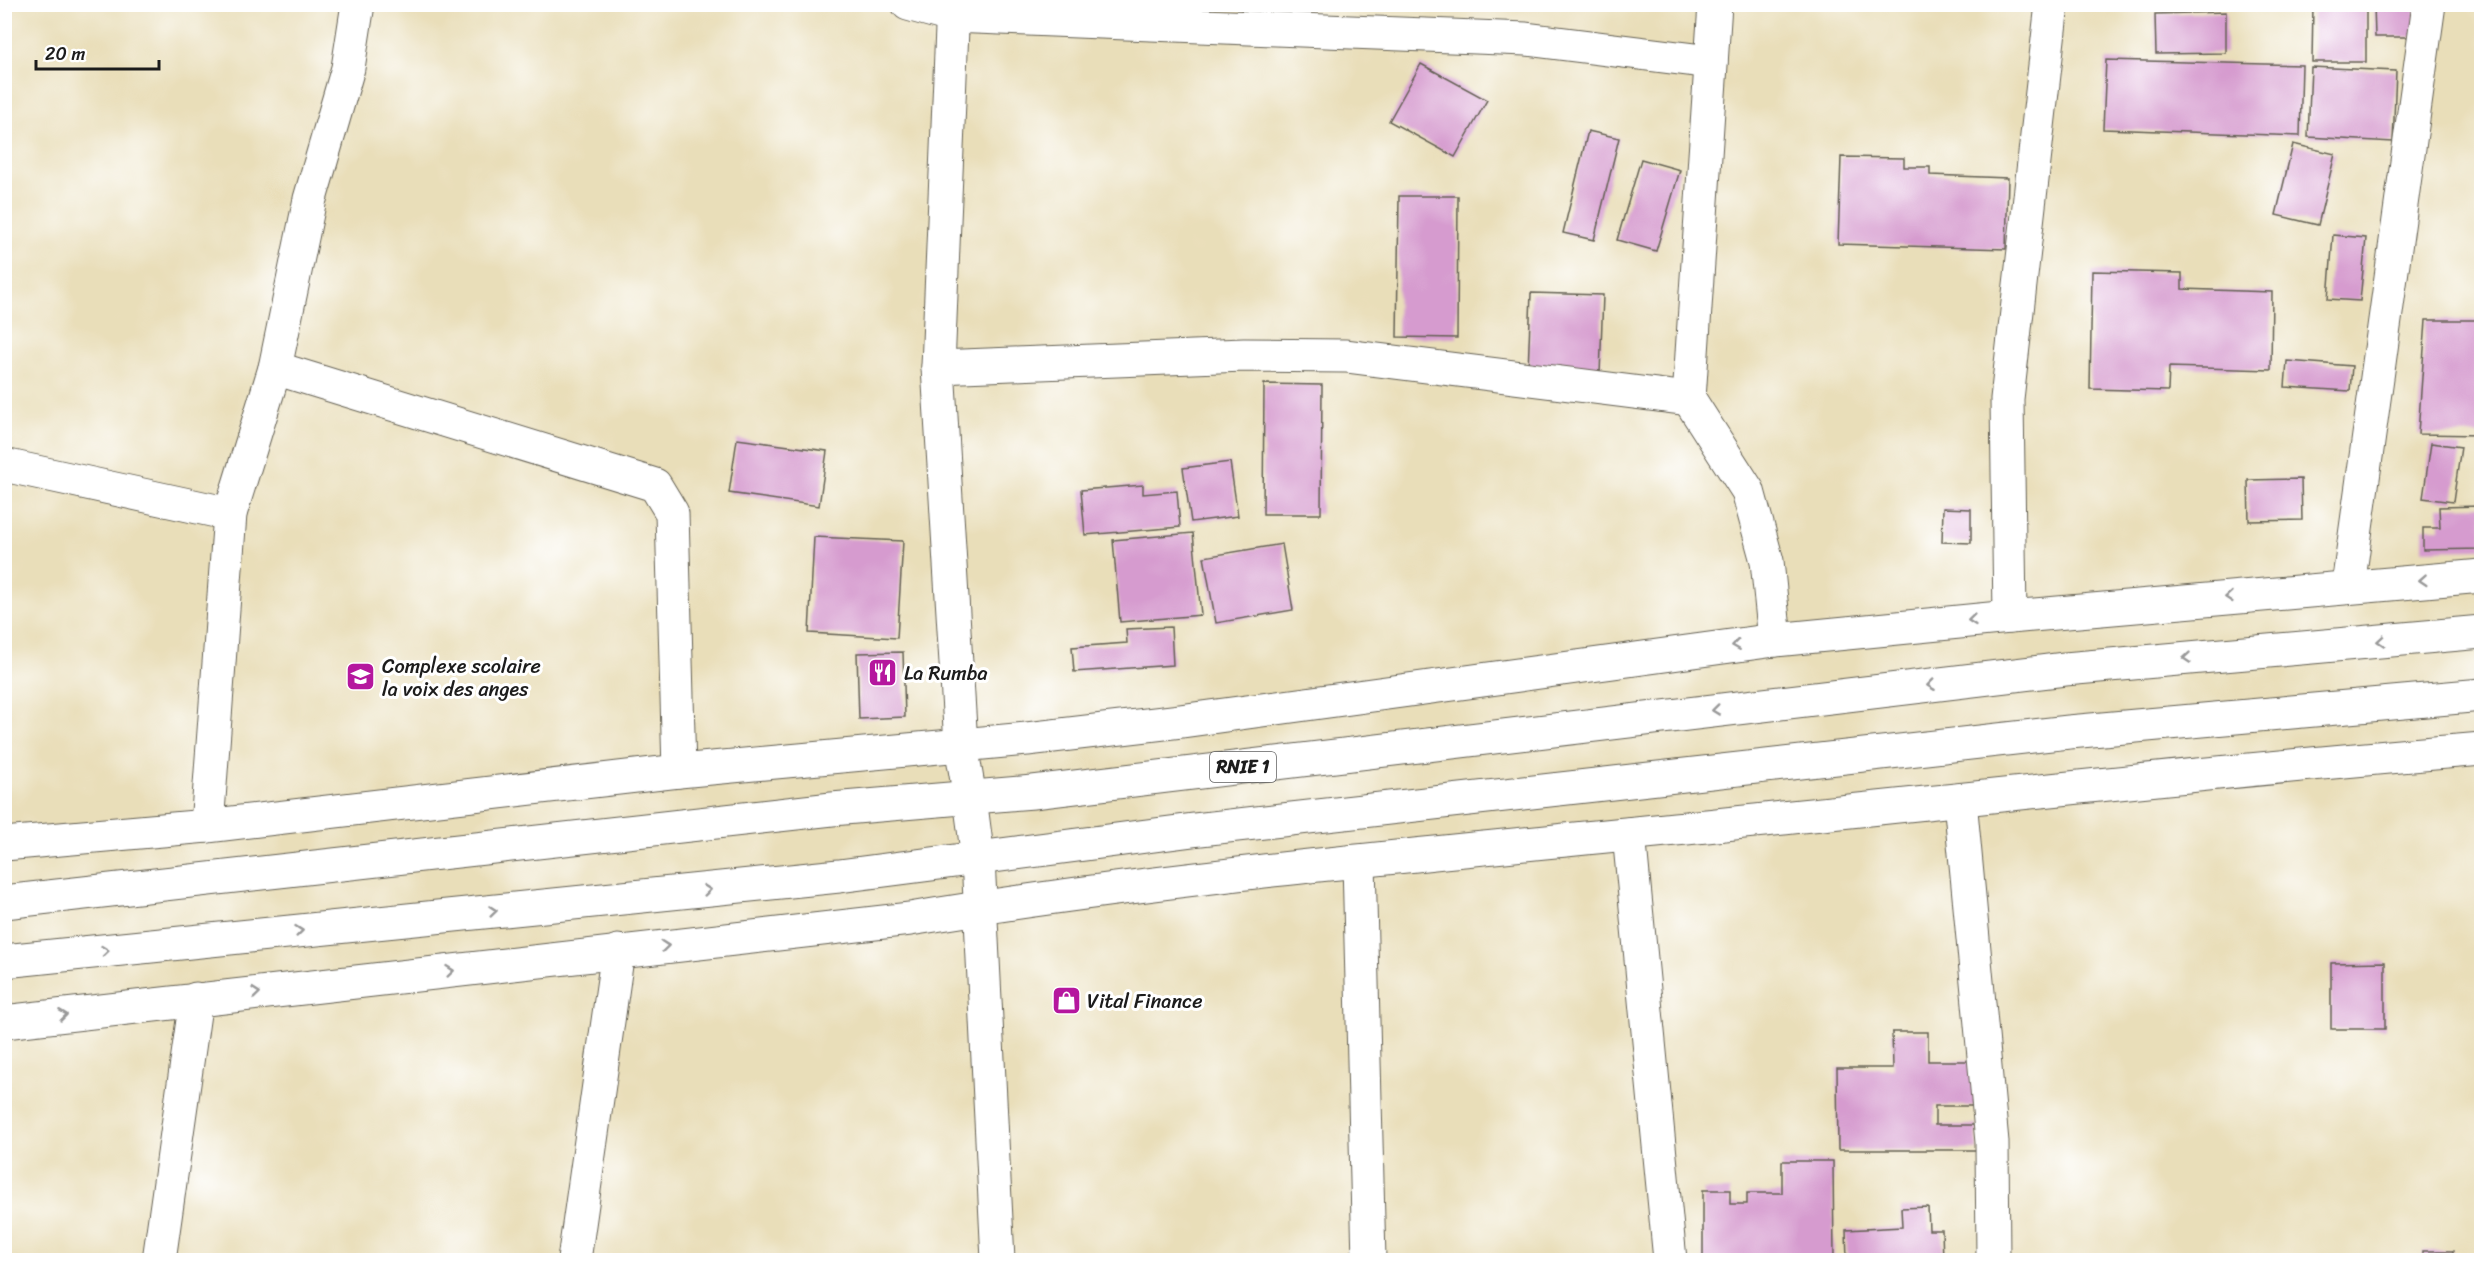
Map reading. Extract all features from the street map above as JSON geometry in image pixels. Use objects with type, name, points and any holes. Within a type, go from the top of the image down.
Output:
[{"type":"main road","points":[[207,826],[230,514],[275,368],[310,199],[348,68],[358,4]]},
{"type":"main road","points":[[908,4],[952,10],[1526,39],[1711,62]]},
{"type":"main road","points":[[1715,4],[1689,399],[1748,491],[1767,561],[1775,640]]},
{"type":"main road","points":[[2010,616],[2007,399],[2052,4]]},
{"type":"main road","points":[[2348,586],[2429,4]]},
{"type":"main road","points":[[952,10],[938,367],[961,745],[978,860],[998,1260]]},
{"type":"main road","points":[[938,367],[1244,355],[1346,356],[1689,399]]},
{"type":"main road","points":[[275,368],[655,485],[672,513],[678,771]]},
{"type":"main road","points":[[4,465],[230,514]]},
{"type":"main road","points":[[4,844],[207,826],[678,771],[961,745],[1181,721],[1775,640],[2010,616],[2481,576]]},
{"type":"main road","name":"RNIE 1","points":[[4,902],[832,809],[970,798],[2065,669],[2481,632]]},
{"type":"main road","points":[[4,961],[839,876],[917,865],[978,860],[1193,830],[2045,735],[2481,695]]},
{"type":"main road","points":[[4,1022],[910,919],[980,908],[1359,862],[2481,749]]},
{"type":"main road","points":[[1960,800],[1992,1142],[1993,1260]]},
{"type":"main road","points":[[1629,834],[1670,1260]]},
{"type":"main road","points":[[1359,862],[1369,1260]]},
{"type":"main road","points":[[574,1260],[618,951]]},
{"type":"main road","points":[[159,1260],[196,999]]},
{"type":"building","points":[[2313,4],[2366,4],[2366,62],[2312,62]]},
{"type":"building","points":[[2374,4],[2416,4],[2416,37],[2375,37]]},
{"type":"building","points":[[2226,12],[2226,53],[2156,54],[2155,14]]},
{"type":"building","points":[[2106,60],[2302,65],[2300,136],[2103,129]]},
{"type":"building","points":[[1421,64],[1487,100],[1455,157],[1389,121]]},
{"type":"building","points":[[2311,67],[2396,71],[2393,142],[2308,137]]},
{"type":"building","points":[[1588,131],[1619,138],[1594,240],[1563,233]]},
{"type":"building","points":[[2293,144],[2335,154],[2318,225],[2276,215]]},
{"type":"building","points":[[1841,157],[1904,158],[1904,167],[1930,167],[1930,175],[2008,178],[2006,249],[1838,244]]},
{"type":"building","points":[[1641,159],[1680,170],[1656,251],[1617,240]]},
{"type":"building","points":[[1399,196],[1458,196],[1457,338],[1397,337]]},
{"type":"building","points":[[2333,235],[2366,238],[2360,301],[2328,299]]},
{"type":"building","points":[[2092,271],[2182,273],[2182,289],[2272,292],[2271,370],[2169,367],[2168,391],[2090,389]]},
{"type":"building","points":[[1531,293],[1603,295],[1600,374],[1528,371]]},
{"type":"building","points":[[2426,320],[2482,320],[2482,435],[2418,434]]},
{"type":"building","points":[[2287,361],[2352,366],[2350,391],[2285,387]]},
{"type":"building","points":[[1264,384],[1322,385],[1321,514],[1263,514]]},
{"type":"building","points":[[737,439],[827,451],[819,506],[729,493]]},
{"type":"building","points":[[2431,443],[2461,447],[2453,502],[2423,498]]},
{"type":"building","points":[[1230,462],[1238,516],[1191,522],[1183,468]]},
{"type":"building","points":[[2301,479],[2302,520],[2249,521],[2248,480]]},
{"type":"building","points":[[1143,485],[1143,494],[1177,491],[1180,527],[1085,535],[1081,490]]},
{"type":"building","points":[[2482,506],[2482,549],[2423,550],[2423,528],[2440,528],[2439,507]]},
{"type":"building","points":[[1943,508],[1971,509],[1971,543],[1942,542]]},
{"type":"building","points":[[1193,533],[1201,615],[1120,622],[1113,540]]},
{"type":"building","points":[[814,537],[903,541],[897,638],[809,633]]},
{"type":"building","points":[[1282,544],[1293,610],[1216,623],[1204,557]]},
{"type":"building","points":[[1171,627],[1173,665],[1074,672],[1072,647],[1127,643],[1126,629]]},
{"type":"building","points":[[903,652],[905,717],[859,719],[857,653]]},
{"type":"building","points":[[2385,962],[2385,1029],[2331,1029],[2331,963]]},
{"type":"building","points":[[1892,1032],[1928,1032],[1928,1061],[1980,1061],[1981,1106],[1935,1106],[1935,1125],[1977,1125],[1977,1150],[1838,1150],[1837,1068],[1893,1068]]},
{"type":"building","points":[[1782,1161],[1833,1161],[1834,1260],[1703,1260],[1703,1190],[1730,1190],[1730,1204],[1747,1204],[1747,1193],[1782,1193]]},
{"type":"building","points":[[1928,1207],[1929,1230],[1942,1230],[1943,1260],[1847,1260],[1846,1230],[1902,1227],[1901,1208]]},
{"type":"building","points":[[2423,1251],[2453,1251],[2453,1260],[2423,1260]]},
{"type":"place","name":"La Rumba","points":[[883,673]]},
{"type":"place","name":"Complexe scolaire la voix des anges","points":[[361,677]]},
{"type":"place","name":"Vital Finance","points":[[1066,1001]]}]
